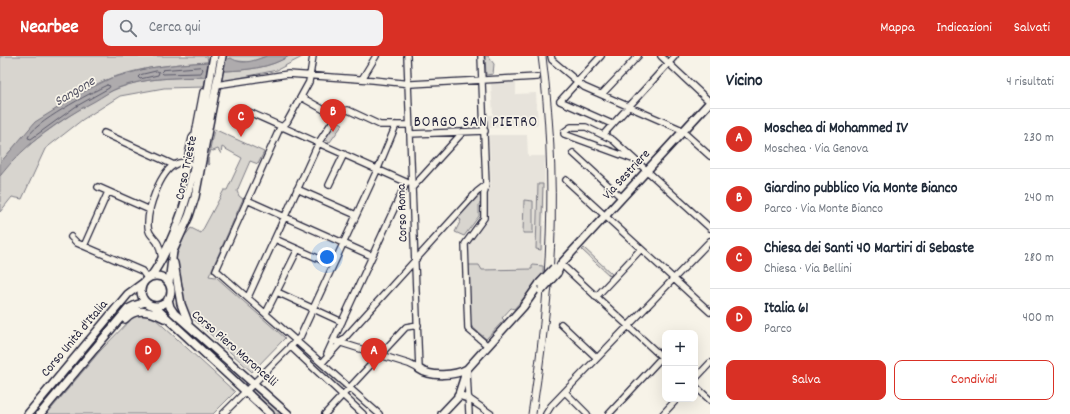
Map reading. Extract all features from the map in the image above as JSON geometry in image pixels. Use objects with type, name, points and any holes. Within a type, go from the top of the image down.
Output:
[{"type":"main road","name":"Corso Trieste","points":[[169,283],[173,251],[195,197],[216,82],[214,56]]},
{"type":"main road","name":"Corso Trieste","points":[[147,279],[162,259],[182,214],[222,56]]},
{"type":"main road","name":"Via Sestriere","points":[[419,369],[426,374],[459,373],[467,370],[556,270],[710,102]]},
{"type":"main road","points":[[173,251],[181,304],[189,325]]},
{"type":"main road","points":[[161,277],[169,283],[171,292],[168,299],[160,306],[154,306],[146,302],[140,294],[147,279],[161,277]]},
{"type":"main road","name":"Corso Unità d'Italia","points":[[28,414],[128,294],[147,279]]},
{"type":"main road","name":"Corso Piero Maroncelli","points":[[168,299],[171,310],[254,382],[288,414]]},
{"type":"main road","name":"Corso Unità d'Italia","points":[[40,414],[128,309],[146,302]]},
{"type":"main road","name":"Corso Piero Maroncelli","points":[[154,306],[270,414]]},
{"type":"main road","points":[[99,344],[106,339],[127,316],[138,311],[154,313],[172,324]]},
{"type":"main road","points":[[442,414],[458,395],[467,370]]},
{"type":"main road","points":[[458,395],[468,398]]},
{"type":"street","points":[[313,56],[311,75],[285,127],[279,130],[216,270],[379,414]]},
{"type":"street","points":[[362,79],[376,56]]},
{"type":"street","name":"Corso Roma","points":[[407,56],[410,125],[410,185],[416,259],[419,369]]},
{"type":"street","points":[[481,56],[485,131],[486,185],[484,194],[484,218],[465,244],[465,268],[468,328],[488,346]]},
{"type":"street","points":[[551,56],[552,60],[577,82],[683,131],[710,156]]},
{"type":"street","points":[[601,56],[560,101],[612,124]]},
{"type":"street","points":[[602,94],[638,56]]},
{"type":"street","points":[[661,56],[710,102]]},
{"type":"street","points":[[603,135],[674,56]]},
{"type":"street","points":[[216,82],[279,74],[311,75],[408,83],[482,81],[537,77]]},
{"type":"street","points":[[186,163],[192,138],[195,134],[203,92]]},
{"type":"street","points":[[301,96],[335,116]]},
{"type":"street","points":[[240,108],[378,168],[410,185]]},
{"type":"street","points":[[248,297],[319,142],[335,116],[341,110],[348,110],[380,125],[410,125]]},
{"type":"street","points":[[223,414],[300,337],[378,168],[396,125]]},
{"type":"street","points":[[635,160],[564,134],[564,132],[571,127],[586,127],[613,140],[710,228]]},
{"type":"street","points":[[410,134],[485,131]]},
{"type":"street","points":[[338,342],[342,322],[372,256],[410,185],[463,132]]},
{"type":"street","points":[[104,133],[174,165],[186,163],[194,164]]},
{"type":"street","points":[[572,153],[622,198]]},
{"type":"street","points":[[329,185],[344,154]]},
{"type":"street","points":[[162,259],[157,241],[149,231],[150,210],[162,178],[174,165]]},
{"type":"street","points":[[566,180],[710,312]]},
{"type":"street","points":[[322,363],[338,342],[416,259],[476,192],[486,185]]},
{"type":"street","points":[[98,187],[150,210]]},
{"type":"street","points":[[298,189],[356,215]]},
{"type":"street","points":[[84,246],[108,192]]},
{"type":"street","points":[[247,200],[372,256]]},
{"type":"street","points":[[71,237],[84,246],[142,271],[147,279]]},
{"type":"street","points":[[275,239],[333,265]]},
{"type":"street","points":[[546,414],[551,406],[710,241]]},
{"type":"street","points":[[266,313],[298,250]]},
{"type":"street","points":[[596,297],[641,250]]},
{"type":"street","points":[[562,264],[662,357]]},
{"type":"street","points":[[277,292],[342,322]]},
{"type":"street","points":[[561,324],[597,358]]},
{"type":"street","points":[[325,414],[406,327],[418,325]]},
{"type":"street","points":[[338,342],[408,364],[419,369]]},
{"type":"street","points":[[290,346],[363,414]]},
{"type":"street","points":[[610,414],[662,359]]},
{"type":"street","points":[[698,376],[710,363]]},
{"type":"street","points":[[467,370],[469,414]]},
{"type":"street","points":[[698,389],[710,400]]},
{"type":"street","points":[[565,392],[587,414]]},
{"type":"street","points":[[468,398],[491,414]]},
{"type":"street","points":[[663,414],[674,402]]},
{"type":"shaded area","points":[[0,56],[207,56],[208,62],[171,65],[135,71],[111,78],[95,85],[50,113],[11,150],[0,163]]},
{"type":"shaded area","points":[[225,56],[267,56],[250,62],[224,60]]},
{"type":"shaded area","points":[[289,56],[304,56],[277,70],[220,82],[222,70],[233,71],[258,68],[282,60]]},
{"type":"shaded area","points":[[485,56],[488,56],[494,64],[493,74],[486,75]]},
{"type":"shaded area","points":[[206,77],[204,87],[164,88],[120,96],[82,120],[45,149],[22,199],[12,197],[0,212],[0,176],[7,166],[35,140],[73,113],[107,93],[129,84],[162,79]]},
{"type":"shaded area","points":[[516,82],[516,94],[536,93],[538,125],[488,128],[488,115],[493,115],[491,83]]},
{"type":"shaded area","points":[[336,120],[343,124],[330,142],[324,139]]},
{"type":"shaded area","points":[[214,129],[264,152],[258,164],[250,161],[237,191],[239,196],[243,199],[209,276],[216,277],[285,338],[252,372],[189,315],[185,308],[175,260],[184,237],[191,228],[201,233],[224,190],[227,190],[242,158],[222,147],[221,154],[218,149],[213,151],[211,150],[208,160],[210,164],[207,164]]},
{"type":"shaded area","points":[[489,135],[527,135],[528,156],[545,156],[543,266],[532,265],[532,269],[482,270],[467,265],[466,247],[488,220],[488,191],[491,188]]},
{"type":"shaded area","points":[[538,184],[543,184],[541,250],[536,249]]},
{"type":"shaded area","points":[[477,196],[480,196],[482,203],[479,204],[479,216],[464,236],[455,232],[461,220],[457,218]]},
{"type":"shaded area","points":[[524,200],[533,201],[533,233],[523,233]]},
{"type":"shaded area","points":[[584,248],[612,274],[610,276],[582,250]]},
{"type":"shaded area","points":[[467,265],[479,265],[482,270],[532,269],[532,265],[543,266],[543,276],[514,309],[511,308],[502,318],[504,320],[486,339],[469,324]]},
{"type":"shaded area","points":[[168,307],[248,381],[248,384],[244,385],[160,310]]},
{"type":"shaded area","points":[[143,313],[152,316],[235,392],[213,414],[47,414],[100,351],[134,316]]},
{"type":"shaded area","points":[[298,344],[345,385],[341,389],[295,347]]},
{"type":"shaded area","points":[[255,388],[284,414],[274,414],[253,395],[252,391]]},
{"type":"water","points":[[267,56],[289,56],[282,60],[258,68],[233,71],[222,70],[224,60],[231,58],[244,62]]},
{"type":"water","points":[[208,62],[206,77],[151,80],[129,84],[112,91],[68,116],[43,134],[20,153],[0,176],[0,163],[35,122],[85,91],[111,78],[149,68]]},
{"type":"railway","points":[[528,414],[540,325],[546,235],[546,145],[538,56]]},
{"type":"railway","points":[[536,414],[546,344],[555,248],[555,165],[552,110],[546,56]]},
{"type":"place","name":"Giardino pubblico Via Monte Bianco","points":[[333,132]]},
{"type":"place","name":"Chiesa dei Santi 40 Martiri di Sebaste","points":[[241,137]]},
{"type":"place","name":"Italia 61","points":[[148,371]]},
{"type":"place","name":"Moschea di Mohammed IV","points":[[374,371]]},
{"type":"district","name":"BORGO SAN PIETRO","points":[[476,123]]},
{"type":"water label","name":"Sangone","points":[[75,92]]}]
